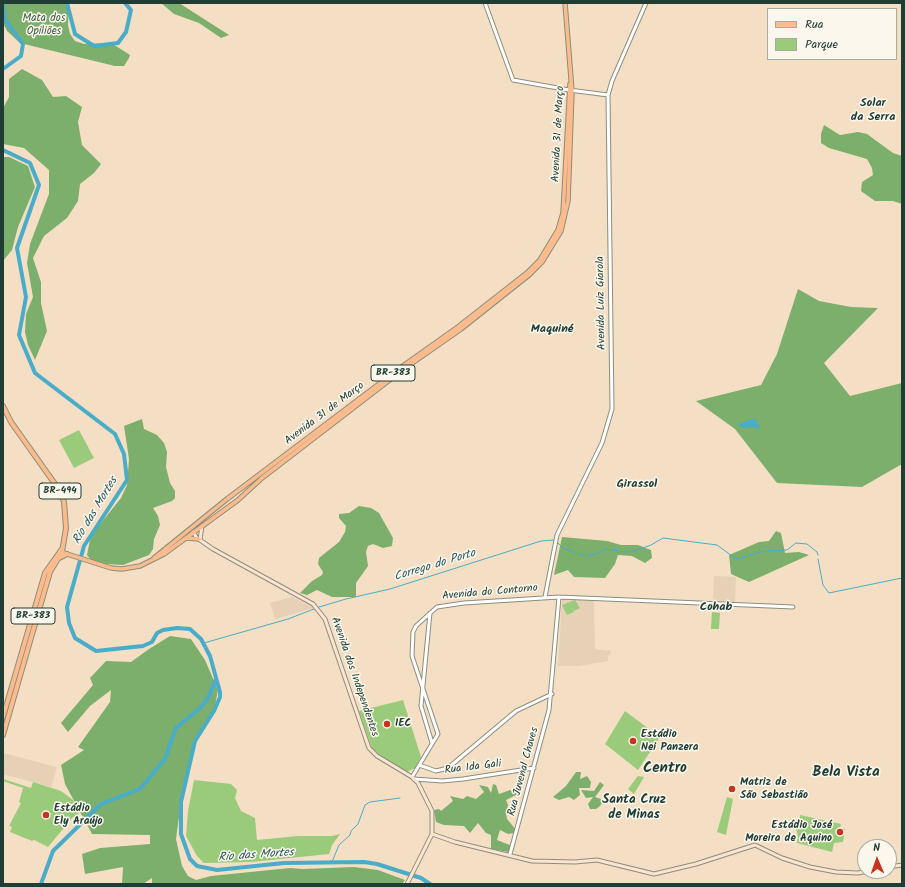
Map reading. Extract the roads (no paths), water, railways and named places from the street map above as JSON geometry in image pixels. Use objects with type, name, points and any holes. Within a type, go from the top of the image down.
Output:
[{"type":"highway","name":"BR-494","points":[[3,406],[62,496],[66,528],[61,551]]},
{"type":"highway","name":"BR-383","points":[[3,735],[48,578],[61,551]]},
{"type":"highway","name":"BR-383","points":[[3,717],[45,574],[61,551]]},
{"type":"highway","points":[[58,558],[68,555]]},
{"type":"main road","name":"Avenida 31 de Março","points":[[61,551],[68,555],[92,563],[122,569],[133,568],[149,562],[170,550],[233,503],[252,486],[397,370],[432,348],[541,261],[559,230],[563,213],[568,159],[571,76],[564,3]]},
{"type":"main road","name":"Avenida 31 de Março","points":[[149,562],[179,536],[227,499],[327,426]]},
{"type":"main road","points":[[227,499],[232,499],[233,503]]},
{"type":"main road","points":[[196,523],[193,532],[200,540]]},
{"type":"main road","points":[[200,540],[202,525]]},
{"type":"main road","points":[[179,536],[184,539],[200,540]]},
{"type":"main road","name":"Avenida dos Independentes","points":[[200,540],[307,600],[319,610],[330,631],[369,748],[377,756],[413,778]]},
{"type":"main road","points":[[167,546],[170,550]]},
{"type":"main road","points":[[407,884],[432,834],[432,811],[425,794],[413,778]]},
{"type":"main road","points":[[432,834],[455,842],[510,854],[532,861],[575,862],[597,860],[654,874],[696,864],[755,845],[782,858],[810,867],[836,872],[857,872]]},
{"type":"main road","points":[[849,872],[857,871]]},
{"type":"street","points":[[485,3],[513,80],[570,91],[608,95]]},
{"type":"street","name":"Avenida Luiz Giarola","points":[[545,597],[557,535],[602,443],[612,409],[608,95],[614,74],[646,3]]},
{"type":"street","name":"Avenida do Contorno","points":[[432,743],[421,706],[430,613],[437,607],[445,605],[559,596],[793,606]]},
{"type":"street","name":"Rua Juvenal Chaves","points":[[510,854],[546,725],[552,694],[559,596]]},
{"type":"street","points":[[423,688],[412,656],[411,646],[414,629],[430,613]]},
{"type":"street","name":"Avenida do Contorno","points":[[413,778],[418,765],[438,734],[423,688]]},
{"type":"street","points":[[418,765],[436,771],[448,768],[516,711],[552,694]]},
{"type":"street","name":"Rua Ida Gali","points":[[413,778],[442,781],[534,768]]},
{"type":"water","points":[[752,419],[758,420],[756,422],[760,427],[758,429],[739,426],[739,424]]},
{"type":"waterway","points":[[67,3],[75,34],[94,46],[118,43],[126,32],[131,10],[125,3]]},
{"type":"waterway","points":[[3,5],[5,20],[23,44],[21,56],[3,69]]},
{"type":"waterway","name":"Rio das Mortes","points":[[3,150],[30,163],[39,185],[17,248],[26,297],[19,335],[35,373],[115,434],[124,454],[127,480],[84,546],[67,607],[69,623],[75,638],[96,651],[143,646],[152,642],[157,633],[163,630],[177,628],[190,629],[201,639],[210,656],[220,692],[220,697],[214,711],[195,741],[181,802],[181,834],[190,859],[197,866],[217,870],[284,863],[364,862],[377,864],[421,878],[430,884]]},
{"type":"waterway","name":"Corrego do Porto","points":[[557,542],[563,548],[585,556],[599,553],[604,549],[627,552],[637,550],[651,545],[663,538],[717,545],[736,559],[765,551],[787,550],[796,543],[807,544],[817,552],[818,555]]},
{"type":"waterway","name":"Corrego do Porto","points":[[319,607],[390,589],[541,541],[554,540]]},
{"type":"waterway","name":"Corrego do Porto","points":[[818,559],[823,585],[829,593],[902,578]]},
{"type":"waterway","points":[[204,643],[288,619],[314,609]]},
{"type":"waterway","points":[[41,884],[53,851],[101,804],[140,789],[165,759],[176,728],[200,708],[208,698],[216,679]]},
{"type":"waterway","points":[[332,862],[339,845],[350,835],[351,831],[358,824],[365,805],[370,802],[400,798]]},
{"type":"place","name":"IEC","points":[[387,724]]},
{"type":"place","name":"Estádio Nei Panzera","points":[[633,741]]},
{"type":"place","name":"Matriz de São Sebastião","points":[[732,789]]},
{"type":"place","name":"Estádio Ely Araújo","points":[[46,815]]},
{"type":"place","name":"Estádio José Moreira de Aquino","points":[[840,832]]},
{"type":"district","name":"Solar da Serra","points":[[873,111]]},
{"type":"district","name":"Maquiné","points":[[552,330]]},
{"type":"district","name":"Girassol","points":[[637,485]]},
{"type":"district","name":"Cohab","points":[[716,608]]},
{"type":"district","name":"Centro","points":[[665,769]]},
{"type":"district","name":"Bela Vista","points":[[846,773]]},
{"type":"district","name":"Santa Cruz de Minas","points":[[634,808]]},
{"type":"park label","name":"Mata dos Opiliões","points":[[44,25]]}]
